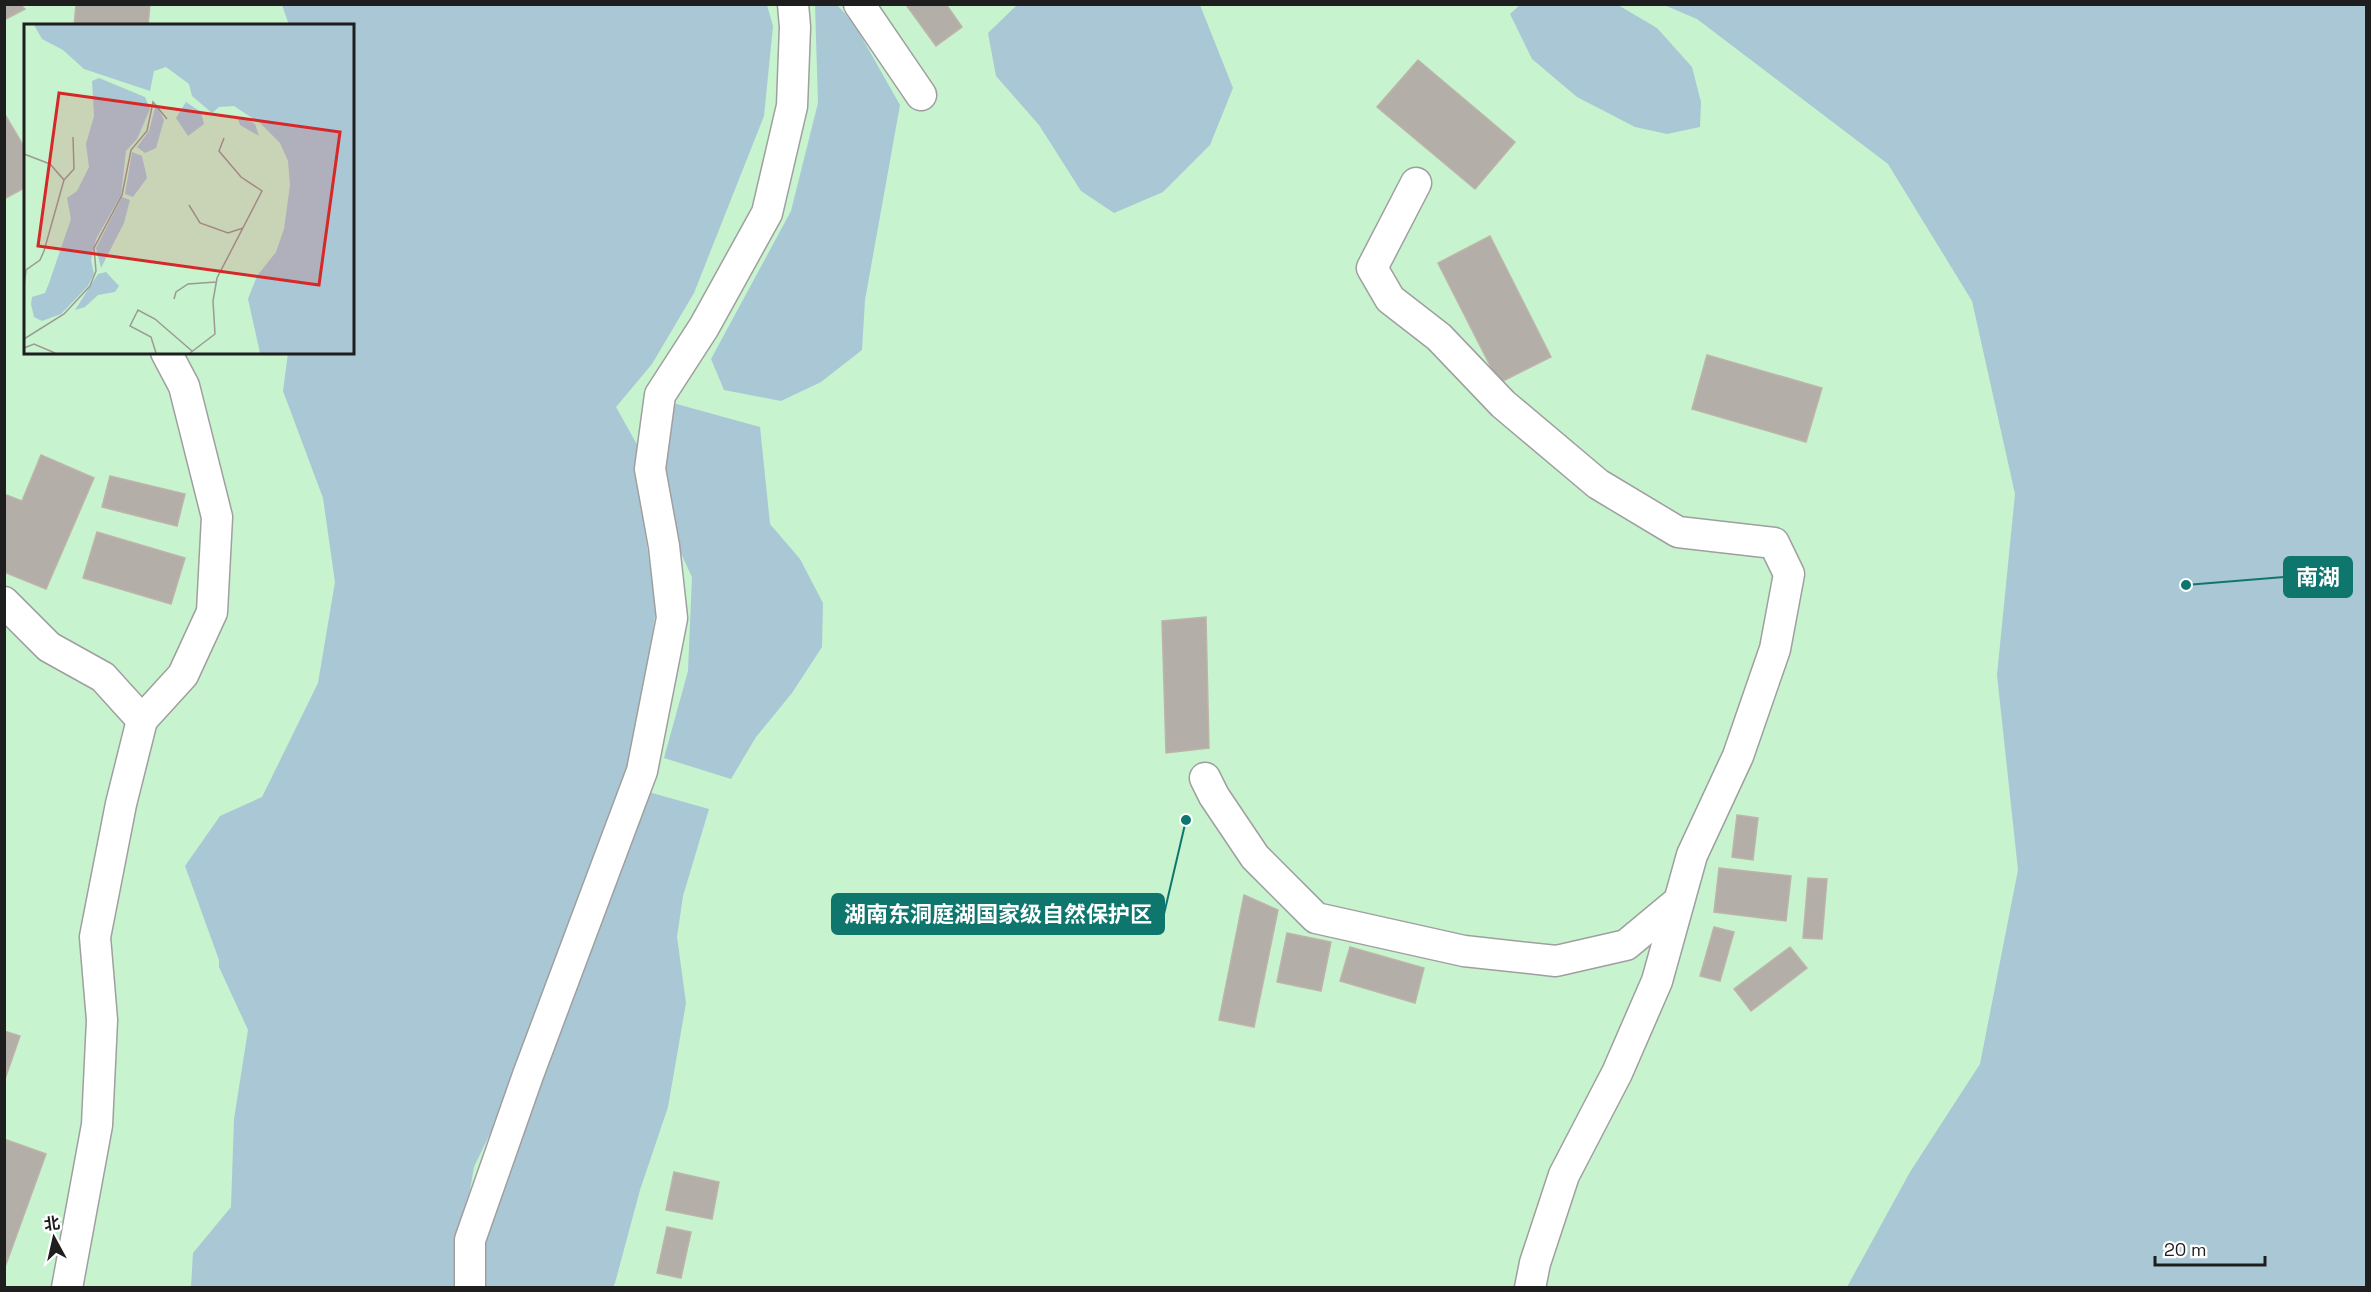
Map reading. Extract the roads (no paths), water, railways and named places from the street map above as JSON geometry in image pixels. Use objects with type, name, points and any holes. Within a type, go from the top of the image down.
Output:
[{"type":"street","points":[[470,1287],[470,1240],[528,1075],[642,771],[672,618],[664,546],[650,469],[660,395],[704,327],[767,213],[792,106],[795,27],[793,4]]},
{"type":"street","points":[[859,4],[921,95]]},
{"type":"street","points":[[1416,183],[1372,268],[1390,299],[1439,337],[1503,404],[1598,484],[1678,532],[1774,543],[1789,574],[1775,649],[1738,756],[1692,855],[1657,981],[1617,1073],[1564,1175],[1535,1263],[1530,1287]]},
{"type":"street","points":[[67,1287],[97,1125],[102,1020],[95,937],[121,804],[142,720],[183,675],[212,612],[217,517],[184,386],[167,354]]},
{"type":"street","points":[[4,602],[49,647],[103,677],[142,720]]},
{"type":"street","points":[[1205,778],[1214,796],[1255,857],[1316,918],[1464,951],[1556,961],[1626,945],[1679,901]]},
{"type":"water","points":[[282,5],[767,5],[773,26],[764,116],[694,293],[652,364],[616,407],[639,448],[646,538],[656,609],[644,691],[629,774],[581,890],[507,1098],[474,1167],[458,1257],[459,1287],[191,1287],[193,1253],[231,1207],[234,1119],[248,1030],[219,967],[219,960],[185,866],[220,816],[262,797],[318,683],[335,582],[323,498],[283,391],[288,354],[354,354],[354,24],[289,24]]},
{"type":"water","points":[[815,5],[837,5],[853,22],[900,105],[865,300],[862,350],[821,382],[781,401],[724,390],[711,359],[791,211],[818,103]]},
{"type":"water","points":[[1017,5],[1200,5],[1233,88],[1210,145],[1163,192],[1114,213],[1081,191],[1039,125],[996,76],[988,33]]},
{"type":"water","points":[[1520,5],[1618,5],[1657,28],[1692,67],[1701,102],[1700,127],[1667,134],[1635,127],[1577,97],[1532,59],[1510,14]]},
{"type":"water","points":[[1664,5],[2366,5],[2366,1287],[1847,1287],[1910,1172],[1980,1064],[2018,870],[1997,675],[2015,494],[1972,301],[1888,164],[1697,19]]},
{"type":"water","points":[[673,403],[760,427],[770,524],[800,559],[823,603],[822,647],[792,693],[756,737],[731,779],[664,758],[688,671],[692,577],[663,515],[659,454]]},
{"type":"water","points":[[645,791],[709,809],[683,896],[677,937],[686,1003],[668,1107],[640,1190],[615,1283],[613,1287],[483,1287],[482,1239]]},
{"type":"place","name":"南湖","points":[[2186,585]]},
{"type":"place","name":"湖南东洞庭湖国家级自然保护区","points":[[1186,820]]}]
